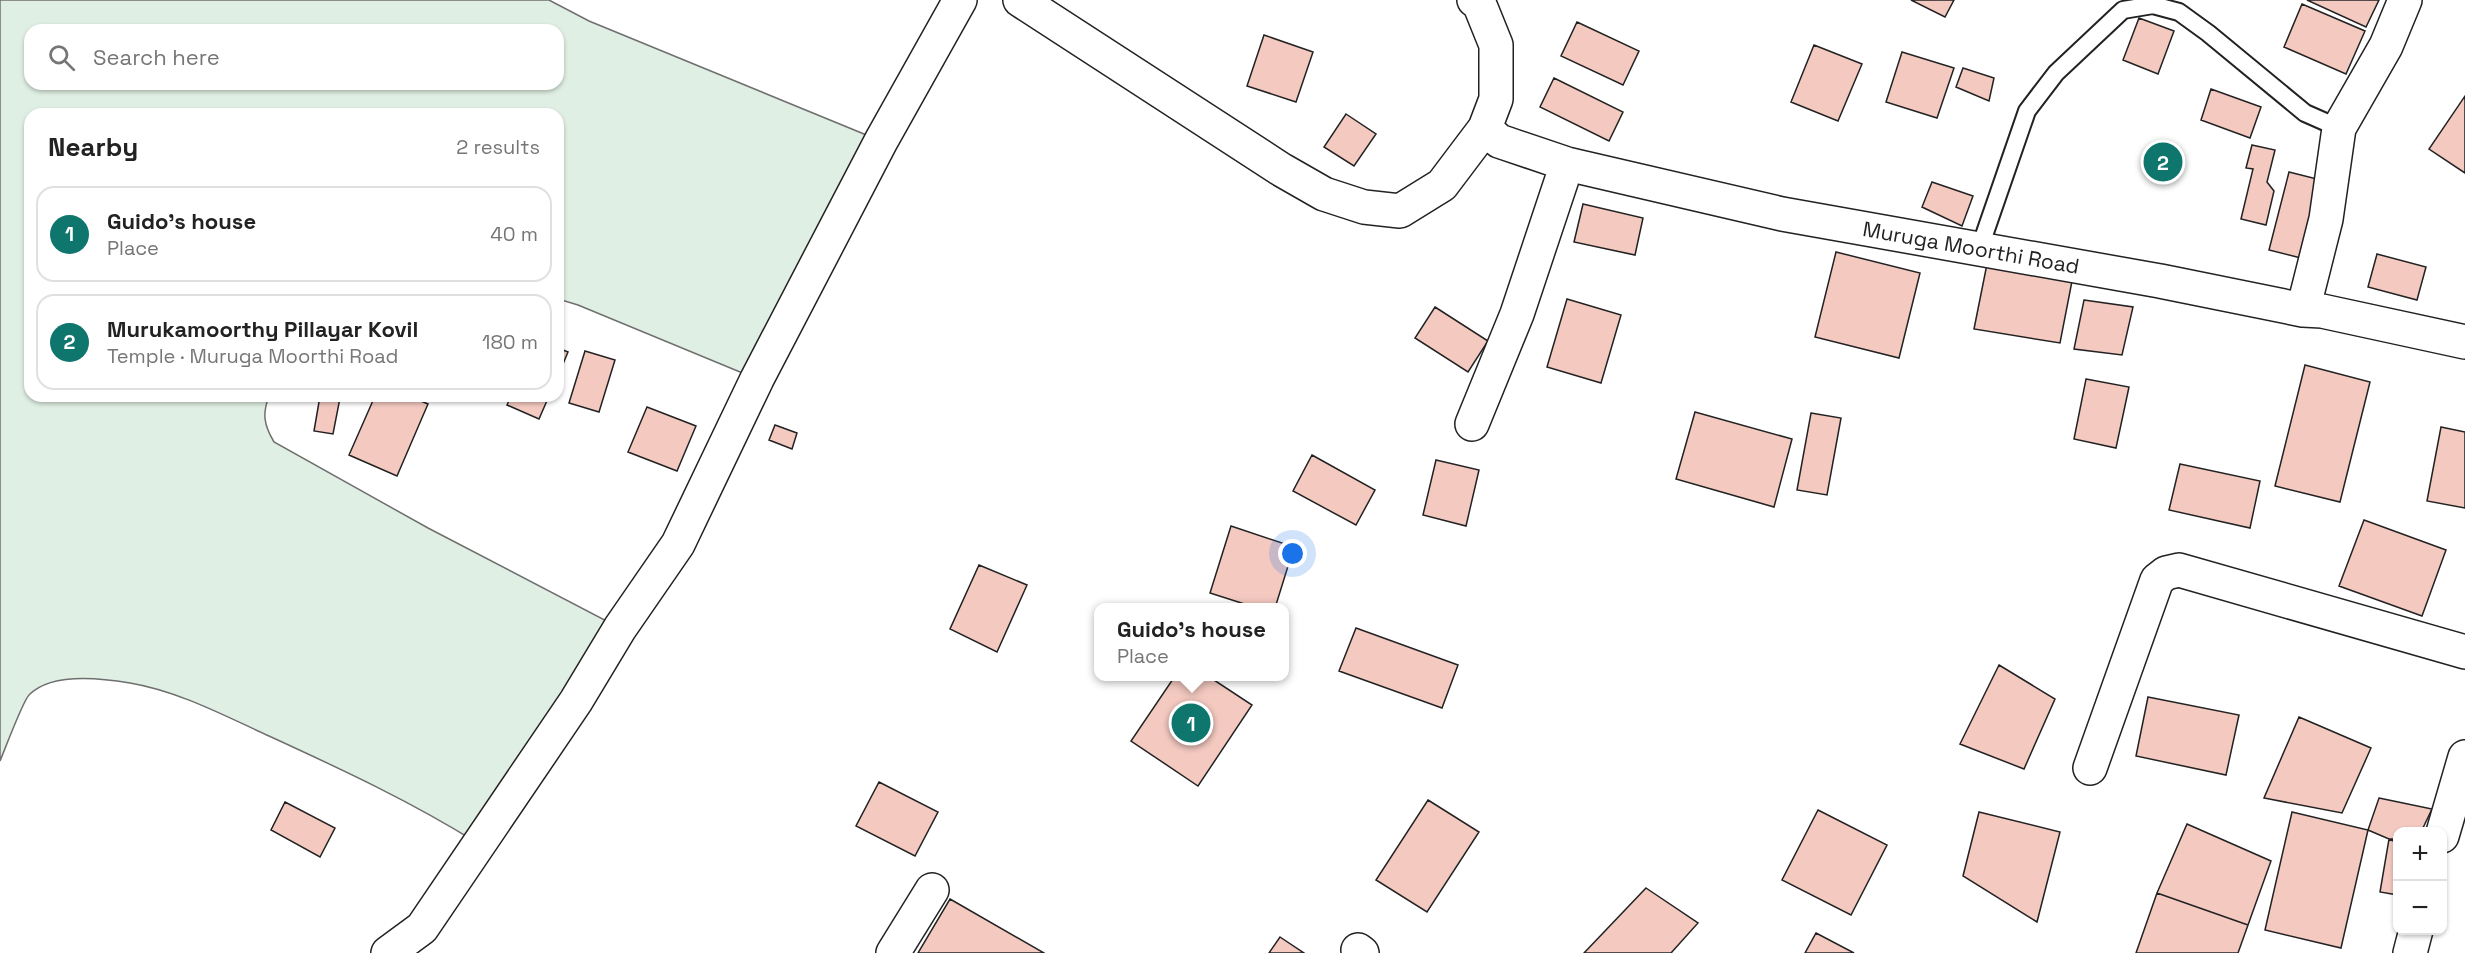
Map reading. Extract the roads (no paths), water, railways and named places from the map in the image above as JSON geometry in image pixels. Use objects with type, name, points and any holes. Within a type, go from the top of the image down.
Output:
[{"type":"street","points":[[388,953],[422,928],[576,701],[620,628],[678,544],[757,379],[881,141],[960,0]]},
{"type":"street","points":[[1020,0],[1282,170],[1324,194],[1364,207],[1400,212],[1442,185],[1485,128],[1496,99],[1496,45],[1479,3],[1474,0]]},
{"type":"street","points":[[2303,310],[2326,219],[2339,128],[2386,45],[2405,0]]},
{"type":"street","name":"Muruga Moorthi Road","points":[[1485,128],[1499,141],[1567,165],[1782,214],[2160,281],[2303,310],[2322,311],[2465,342]]},
{"type":"street","points":[[1472,424],[1517,314],[1567,165]]},
{"type":"street","points":[[2090,768],[2157,580],[2166,573],[2179,570],[2465,652]]},
{"type":"street","points":[[2445,827],[2465,757]]},
{"type":"street","points":[[893,953],[932,890]]},
{"type":"street","points":[[2410,953],[2415,935]]},
{"type":"lane","points":[[1979,250],[2027,111],[2056,73],[2123,10],[2153,5],[2179,12],[2305,113],[2339,128]]},
{"type":"place","name":"Murukamoorthy Pillayar Kovil","points":[[2163,162]]},
{"type":"place","name":"Guido's house","points":[[1191,723]]}]
